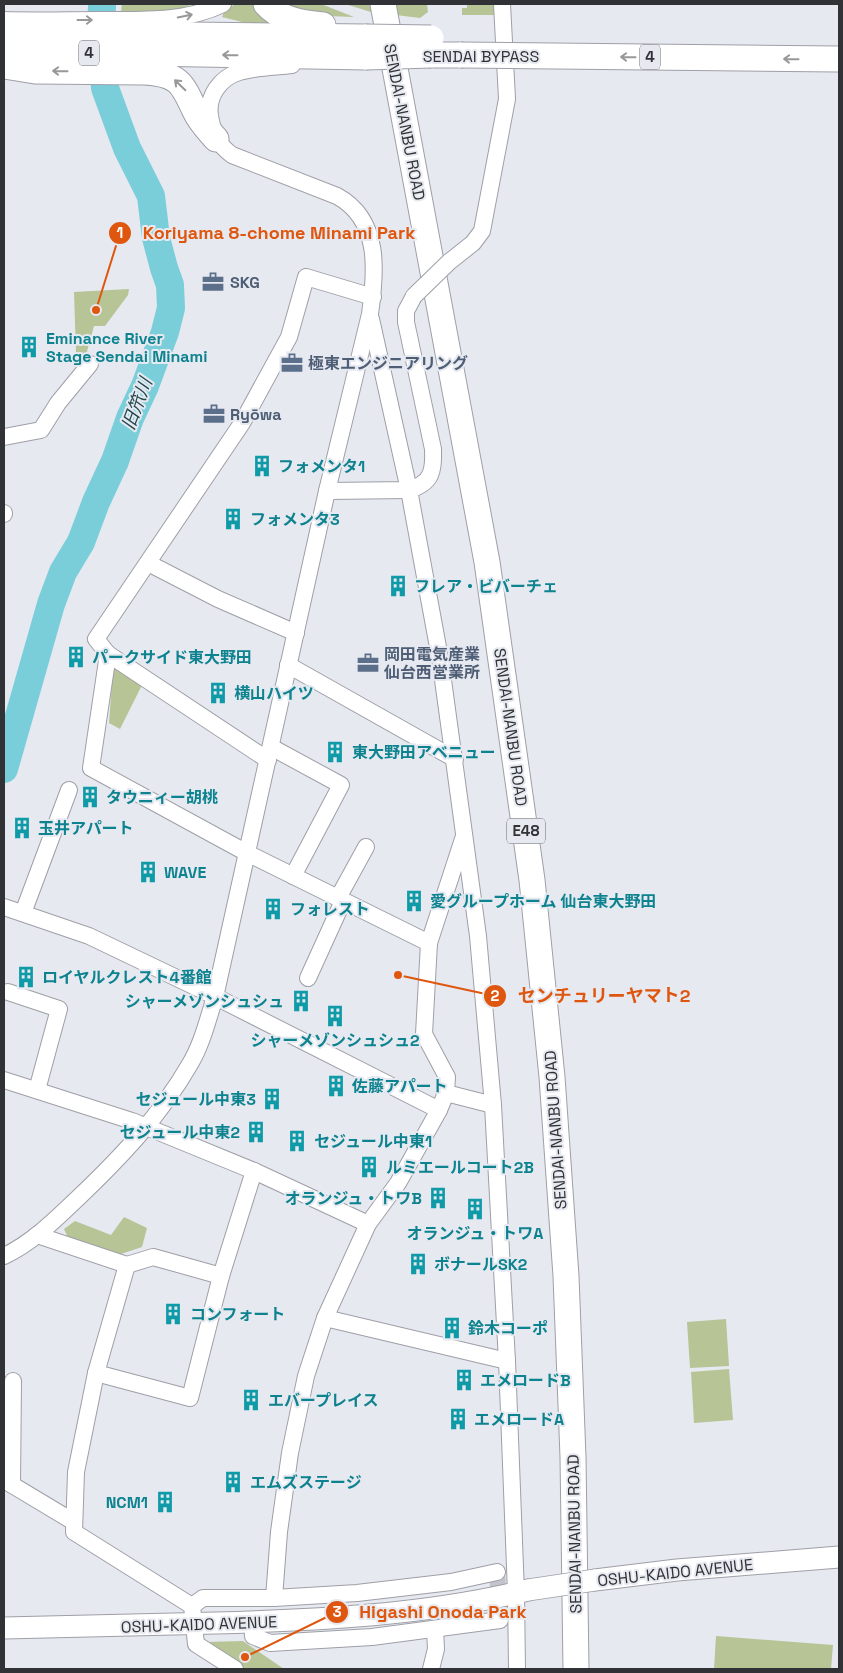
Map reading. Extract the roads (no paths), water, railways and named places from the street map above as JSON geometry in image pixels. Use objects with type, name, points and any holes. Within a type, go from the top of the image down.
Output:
[{"type":"highway","points":[[266,4],[278,14],[299,22],[339,26],[359,47]]},
{"type":"highway","name":"SENDAI-NANBU ROAD","points":[[383,4],[487,562],[532,880],[552,1077],[566,1276],[573,1457],[576,1669]]},
{"type":"highway","name":"SENDAI BYPASS","points":[[4,33],[35,44]]},
{"type":"highway","name":"SENDAI BYPASS","points":[[461,47],[839,43]]},
{"type":"highway","points":[[4,66],[35,44],[144,45],[157,73],[172,77],[184,86],[204,127],[216,139]]},
{"type":"highway","name":"SENDAI BYPASS","points":[[4,53],[35,44],[431,46],[839,60]]},
{"type":"main road","name":"OSHU-KAIDO AVENUE","points":[[4,1628],[193,1615],[252,1622],[294,1621],[447,1606],[595,1580],[642,1574],[839,1557]]},
{"type":"street","points":[[144,45],[182,17],[211,10],[223,4]]},
{"type":"street","points":[[327,491],[409,490],[419,487],[428,480],[433,466],[433,449],[408,333],[406,311],[414,296],[449,262],[473,243],[482,231],[507,99],[502,4]]},
{"type":"street","points":[[4,20],[35,44]]},
{"type":"street","points":[[4,1256],[38,1235],[101,1176],[147,1127],[190,1063],[215,997],[327,491],[370,314],[375,266],[372,244],[366,226],[349,202],[232,155],[222,148],[216,139],[209,109],[211,97],[218,85],[238,72],[359,47]]},
{"type":"street","points":[[293,876],[341,785],[270,753],[108,654],[96,639],[242,423],[289,337],[306,277],[372,297]]},
{"type":"street","points":[[370,314],[409,490],[440,658],[478,936],[493,1105],[522,1592],[517,1669]]},
{"type":"street","points":[[4,437],[40,430],[58,403],[90,364]]},
{"type":"street","points":[[148,563],[218,599],[296,633]]},
{"type":"street","points":[[108,654],[91,768],[247,853],[429,943]]},
{"type":"street","points":[[288,665],[455,759]]},
{"type":"street","points":[[23,913],[69,790]]},
{"type":"street","points":[[274,1598],[279,1532],[290,1453],[306,1376],[325,1318],[368,1224],[398,1183],[439,1110],[446,1093],[447,1077],[424,1034],[429,943],[464,834]]},
{"type":"street","points":[[308,978],[340,900],[366,847]]},
{"type":"street","points":[[4,907],[89,936],[439,1110]]},
{"type":"street","points":[[8,992],[59,1009],[37,1090]]},
{"type":"street","points":[[4,1080],[132,1120],[254,1171],[368,1224]]},
{"type":"street","points":[[446,1093],[493,1105]]},
{"type":"street","points":[[96,1373],[190,1398],[221,1276],[254,1171]]},
{"type":"street","points":[[38,1235],[127,1265],[153,1257],[221,1276]]},
{"type":"street","points":[[127,1265],[96,1373],[76,1472],[74,1532],[193,1615]]},
{"type":"street","points":[[325,1318],[507,1362]]},
{"type":"street","points":[[13,1381],[8,1483],[74,1522]]},
{"type":"street","points":[[235,1669],[198,1646],[195,1640],[193,1615],[203,1598],[274,1598],[357,1593],[432,1584],[497,1572]]},
{"type":"street","points":[[252,1622],[253,1636],[270,1644],[372,1637],[500,1620]]},
{"type":"street","points":[[431,1669],[436,1649],[434,1629]]},
{"type":"waterway","name":"旧笊川","points":[[4,769],[51,604],[63,572],[81,542],[96,502],[115,461],[130,418],[145,386],[165,332],[171,308],[170,285],[156,238],[151,196],[127,148],[105,88],[101,47],[102,4]]},
{"type":"tunnel","points":[[497,1572],[500,1620]]},
{"type":"place","name":"SKG","points":[[213,282]]},
{"type":"place","name":"Koriyama 8-chome Minami Park","points":[[96,310]]},
{"type":"place","name":"Eminance River Stage Sendai Minami","points":[[29,347]]},
{"type":"place","name":"極東エンジニアリング","points":[[292,363]]},
{"type":"place","name":"Ryōwa","points":[[214,414]]},
{"type":"place","name":"フォメンタ1","points":[[262,466]]},
{"type":"place","name":"フォメンタ3","points":[[233,519]]},
{"type":"place","name":"フレア・ビバーチェ","points":[[398,586]]},
{"type":"place","name":"パークサイド東大野田","points":[[76,657]]},
{"type":"place","name":"岡田電気産業 仙台西営業所","points":[[368,663]]},
{"type":"place","name":"横山ハイツ","points":[[218,693]]},
{"type":"place","name":"東大野田アベニュー","points":[[335,752]]},
{"type":"place","name":"タウニィー胡桃","points":[[90,797]]},
{"type":"place","name":"玉井アパート","points":[[22,828]]},
{"type":"place","name":"WAVE","points":[[148,872]]},
{"type":"place","name":"愛グループホーム 仙台東大野田","points":[[414,901]]},
{"type":"place","name":"フォレスト","points":[[273,909]]},
{"type":"place","name":"センチュリーヤマト2","points":[[398,975]]},
{"type":"place","name":"ロイヤルクレスト4番館","points":[[26,977]]},
{"type":"place","name":"シャーメゾンシュシュ","points":[[301,1001]]},
{"type":"place","name":"シャーメゾンシュシュ2","points":[[335,1016]]},
{"type":"place","name":"佐藤アパート","points":[[336,1086]]},
{"type":"place","name":"セジュール中東3","points":[[272,1099]]},
{"type":"place","name":"セジュール中東2","points":[[256,1132]]},
{"type":"place","name":"セジュール中東1","points":[[297,1141]]},
{"type":"place","name":"ルミエールコート2B","points":[[369,1167]]},
{"type":"place","name":"オランジュ・トワB","points":[[438,1198]]},
{"type":"place","name":"オランジュ・トワA","points":[[475,1209]]},
{"type":"place","name":"ボナールSK2","points":[[418,1264]]},
{"type":"place","name":"コンフォート","points":[[173,1314]]},
{"type":"place","name":"鈴木コーポ","points":[[452,1328]]},
{"type":"place","name":"エメロードB","points":[[464,1380]]},
{"type":"place","name":"エバープレイス","points":[[251,1400]]},
{"type":"place","name":"エメロードA","points":[[458,1419]]},
{"type":"place","name":"エムズステージ","points":[[233,1482]]},
{"type":"place","name":"NCM1","points":[[165,1502]]},
{"type":"place","name":"Higashi Onoda Park","points":[[245,1657]]}]
